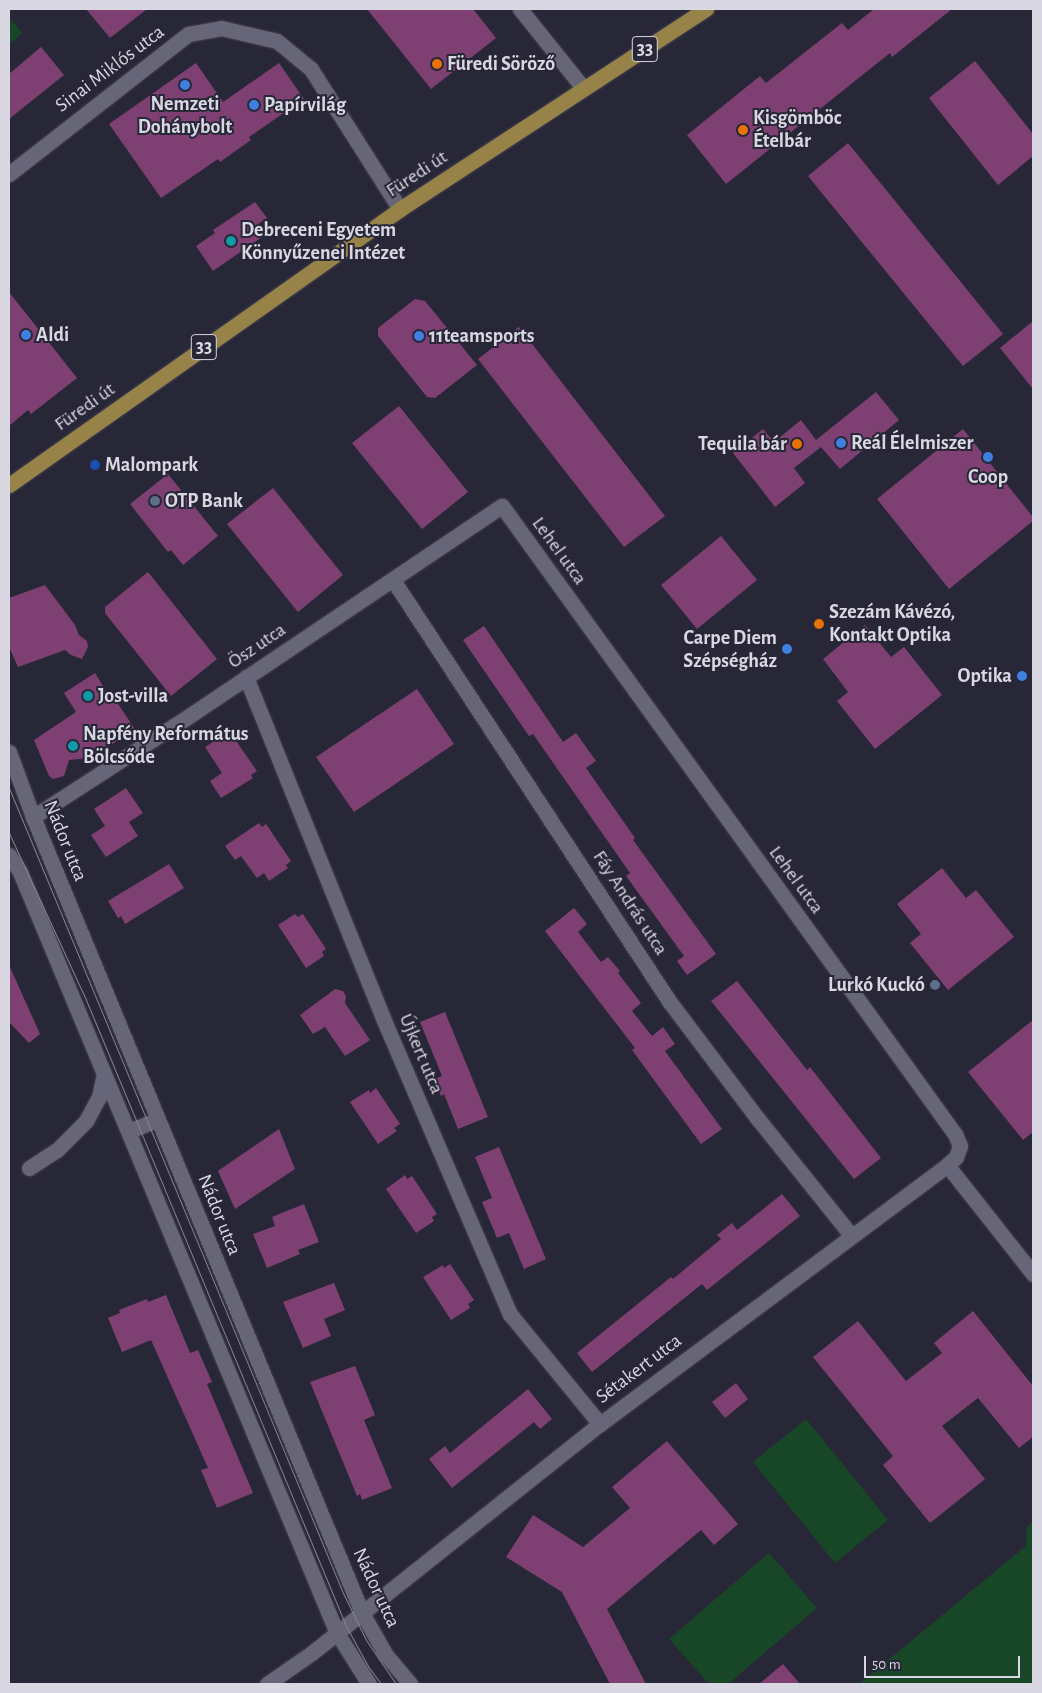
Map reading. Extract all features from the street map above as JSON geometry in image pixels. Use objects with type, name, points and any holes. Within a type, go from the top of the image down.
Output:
[{"type":"main road","name":"Füredi út","points":[[9,485],[400,209],[706,9]]},
{"type":"street","points":[[520,9],[584,89]]},
{"type":"street","name":"Sinai Miklós utca","points":[[9,174],[188,34],[221,28],[277,41],[310,69],[400,209]]},
{"type":"street","name":"Ösz utca","points":[[33,817],[178,724],[502,506]]},
{"type":"street","name":"Lehel utca","points":[[502,506],[955,1134],[960,1146],[956,1157],[947,1165]]},
{"type":"street","name":"Fáy András utca","points":[[393,580],[669,1001],[758,1120],[851,1235]]},
{"type":"street","name":"Újkert utca","points":[[246,677],[383,1018],[510,1314],[600,1424]]},
{"type":"street","name":"Nádor utca","points":[[9,752],[33,817],[362,1613],[386,1655],[410,1684]]},
{"type":"street","points":[[9,855],[20,872],[337,1633],[369,1684]]},
{"type":"street","points":[[29,1168],[57,1150],[86,1121],[100,1097],[104,1074]]},
{"type":"street","points":[[129,1131],[158,1119]]},
{"type":"street","points":[[947,1165],[1033,1274]]},
{"type":"street","name":"Sétakert utca","points":[[266,1684],[337,1633],[600,1424],[947,1165]]},
{"type":"green space","points":[[9,17],[22,33],[9,44]]},
{"type":"green space","points":[[806,1419],[888,1520],[835,1563],[753,1462]]},
{"type":"green space","points":[[1033,1522],[1033,1684],[859,1684],[1026,1546],[1027,1527]]},
{"type":"green space","points":[[769,1553],[817,1608],[728,1684],[709,1684],[669,1639]]},
{"type":"building","points":[[86,9],[147,9],[110,38]]},
{"type":"building","name":"Füredi Söröző","points":[[367,9],[473,9],[496,38],[431,89]]},
{"type":"building","points":[[874,9],[952,9],[892,57],[890,53],[726,184],[687,135],[760,76],[766,83],[842,23],[848,30]]},
{"type":"building","points":[[41,47],[64,75],[9,119],[9,74]]},
{"type":"building","points":[[975,61],[1033,134],[1033,156],[998,185],[929,98]]},
{"type":"building","points":[[196,63],[223,102],[279,63],[304,99],[249,137],[251,140],[220,162],[218,159],[161,198],[109,124]]},
{"type":"building","points":[[848,143],[1003,334],[963,366],[808,176]]},
{"type":"building","name":"Debreceni Egyetem Könnyűzenei Intézet","points":[[255,202],[267,218],[258,224],[265,235],[213,271],[196,246],[215,233],[213,230]]},
{"type":"building","name":"Aldi","points":[[9,292],[77,378],[31,414],[28,410],[9,426]]},
{"type":"building","points":[[415,299],[425,301],[477,365],[435,398],[427,397],[378,336],[378,328]]},
{"type":"building","points":[[1033,321],[1033,389],[1000,348]]},
{"type":"building","points":[[519,327],[665,516],[624,547],[478,359]]},
{"type":"building","points":[[876,392],[899,420],[840,469],[821,447],[794,468],[805,483],[775,507],[733,453],[763,429],[774,442],[801,420],[816,440]]},
{"type":"building","points":[[399,406],[468,492],[422,529],[352,443]]},
{"type":"building","points":[[963,429],[1033,517],[1033,521],[949,589],[877,499]]},
{"type":"building","points":[[168,474],[218,536],[183,565],[171,550],[168,552],[130,504]]},
{"type":"building","points":[[273,488],[343,575],[298,612],[227,524]]},
{"type":"building","points":[[721,536],[757,580],[697,629],[661,585]]},
{"type":"building","points":[[148,572],[217,659],[171,696],[105,613],[105,607]]},
{"type":"building","points":[[45,585],[75,625],[79,635],[87,641],[88,647],[82,659],[71,655],[65,650],[18,667],[9,647],[9,598]]},
{"type":"building","points":[[865,625],[891,657],[904,647],[942,695],[875,749],[837,701],[848,692],[823,659]]},
{"type":"building","points":[[484,626],[563,742],[576,733],[596,761],[586,768],[635,838],[633,840],[716,954],[687,975],[677,961],[684,956],[626,876],[630,873],[533,734],[529,736],[463,640]]},
{"type":"building","name":"Napfény Református Bölcsőde","points":[[95,673],[113,703],[116,701],[135,729],[89,758],[69,760],[64,776],[53,779],[49,776],[34,740],[76,712],[64,693]]},
{"type":"building","points":[[417,689],[454,744],[354,812],[316,757]]},
{"type":"building","points":[[224,735],[227,739],[232,735],[257,771],[251,775],[253,778],[221,798],[210,781],[222,773],[205,747]]},
{"type":"building","points":[[126,788],[143,813],[129,822],[138,836],[106,857],[91,835],[105,826],[94,809]]},
{"type":"building","points":[[259,823],[262,827],[266,824],[291,861],[286,865],[288,868],[269,881],[264,873],[257,878],[241,856],[235,860],[225,846]]},
{"type":"building","points":[[169,864],[184,888],[125,924],[121,916],[118,918],[108,901]]},
{"type":"building","points":[[942,868],[966,898],[976,890],[1014,937],[948,990],[910,943],[921,934],[897,904]]},
{"type":"building","points":[[574,908],[587,924],[578,932],[601,962],[608,957],[620,971],[618,973],[641,1003],[632,1011],[652,1036],[663,1027],[675,1044],[665,1051],[722,1129],[701,1144],[632,1050],[635,1048],[545,931]]},
{"type":"building","points":[[295,914],[298,917],[303,914],[326,949],[322,952],[324,956],[306,968],[278,925]]},
{"type":"building","points":[[9,965],[40,1034],[29,1043],[9,1022]]},
{"type":"building","points":[[737,981],[807,1070],[810,1067],[881,1158],[854,1179],[711,1001]]},
{"type":"building","points":[[335,989],[343,991],[346,996],[345,1003],[370,1040],[345,1056],[325,1027],[313,1034],[300,1015]]},
{"type":"building","points":[[445,1012],[488,1117],[458,1129],[444,1094],[441,1096],[434,1079],[442,1076],[420,1022]]},
{"type":"building","points":[[1033,1020],[1033,1132],[1023,1140],[968,1072]]},
{"type":"building","points":[[376,1088],[400,1124],[394,1128],[397,1131],[378,1144],[350,1102],[369,1090],[370,1093]]},
{"type":"building","points":[[279,1129],[295,1169],[235,1209],[218,1171]]},
{"type":"building","points":[[499,1147],[546,1259],[524,1269],[509,1233],[497,1238],[482,1202],[492,1198],[475,1157]]},
{"type":"building","points":[[405,1175],[407,1179],[412,1176],[437,1214],[432,1217],[434,1221],[416,1233],[386,1189]]},
{"type":"building","points":[[782,1194],[800,1216],[707,1290],[702,1284],[592,1372],[577,1353],[671,1277],[673,1279],[721,1239],[717,1235],[732,1223],[737,1230]]},
{"type":"building","points":[[304,1204],[319,1242],[298,1250],[300,1254],[267,1268],[253,1234],[275,1226],[272,1217]]},
{"type":"building","points":[[450,1264],[474,1300],[468,1304],[470,1308],[451,1320],[423,1277],[443,1265],[444,1268]]},
{"type":"building","points":[[334,1283],[345,1310],[324,1319],[331,1336],[303,1348],[283,1302]]},
{"type":"building","points":[[166,1295],[190,1353],[198,1350],[212,1382],[207,1384],[253,1493],[217,1508],[201,1470],[208,1468],[151,1340],[122,1352],[108,1318],[120,1313],[119,1310],[147,1299],[148,1302]]},
{"type":"building","points":[[973,1311],[1033,1386],[1033,1437],[1019,1448],[978,1398],[942,1426],[985,1479],[930,1523],[883,1465],[893,1456],[813,1357],[858,1321],[906,1381],[942,1353],[934,1343]]},
{"type":"building","points":[[355,1366],[375,1415],[364,1420],[392,1488],[362,1500],[360,1494],[357,1496],[310,1382]]},
{"type":"building","points":[[736,1383],[748,1399],[725,1418],[712,1402]]},
{"type":"building","points":[[528,1389],[552,1419],[540,1429],[534,1422],[452,1488],[429,1459],[445,1446],[450,1453]]},
{"type":"building","points":[[667,1441],[738,1524],[714,1545],[701,1530],[607,1609],[646,1684],[610,1684],[562,1592],[506,1557],[533,1515],[583,1547],[630,1508],[612,1487]]},
{"type":"building","points":[[783,1664],[800,1684],[759,1684]]},
{"type":"tram line","points":[[9,788],[343,1593],[366,1640],[396,1684]]},
{"type":"tram line","points":[[9,833],[84,995],[346,1626],[368,1666],[381,1684]]},
{"type":"place","name":"Füredi Söröző","points":[[437,64]]},
{"type":"place","name":"Nemzeti Dohánybolt","points":[[185,85]]},
{"type":"place","name":"Papírvilág","points":[[254,105]]},
{"type":"place","name":"Kisgömböc Ételbár","points":[[743,130]]},
{"type":"place","name":"Debreceni Egyetem Könnyűzenei Intézet","points":[[231,241]]},
{"type":"place","name":"Aldi","points":[[26,335]]},
{"type":"place","name":"11teamsports","points":[[419,336]]},
{"type":"place","name":"Reál Élelmiszer","points":[[841,443]]},
{"type":"place","name":"Tequila bár","points":[[797,444]]},
{"type":"place","name":"Coop","points":[[988,457]]},
{"type":"place","name":"Malompark","points":[[95,465]]},
{"type":"place","name":"OTP Bank","points":[[155,501]]},
{"type":"place","name":"Szezám Kávézó, Kontakt Optika","points":[[819,624]]},
{"type":"place","name":"Carpe Diem Szépségház","points":[[787,649]]},
{"type":"place","name":"Optika","points":[[1022,676]]},
{"type":"place","name":"Jost-villa","points":[[88,696]]},
{"type":"place","name":"Napfény Református Bölcsőde","points":[[73,746]]},
{"type":"place","name":"Lurkó Kuckó","points":[[935,985]]}]
